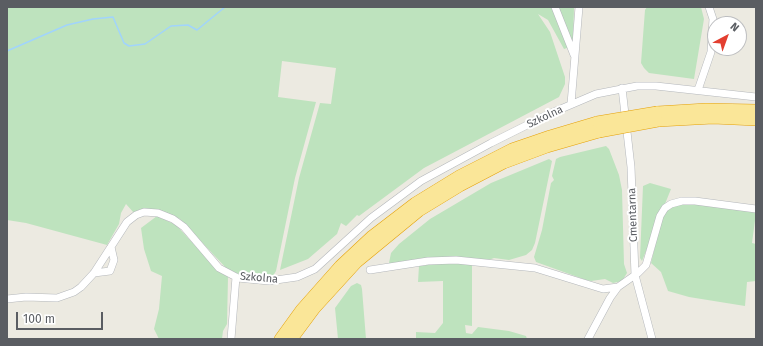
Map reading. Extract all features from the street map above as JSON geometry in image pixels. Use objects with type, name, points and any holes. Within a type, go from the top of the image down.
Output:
[{"type":"highway","points":[[280,339],[301,310],[340,266],[372,236],[415,203],[459,176],[505,152],[546,137],[598,127],[706,109],[756,110]]},
{"type":"highway","points":[[658,117],[756,120]]},
{"type":"highway","points":[[292,339],[315,308],[358,262],[419,211],[460,186],[504,163],[598,127]]},
{"type":"street","points":[[555,7],[575,57]]},
{"type":"street","points":[[571,104],[579,7]]},
{"type":"street","points":[[698,90],[711,52],[713,19],[709,7]]},
{"type":"street","name":"Szkolna","points":[[7,299],[26,297],[57,298],[71,294],[81,287],[94,273],[125,225],[133,217],[144,212],[158,213],[179,223],[219,268],[236,277],[281,281],[308,274],[371,218],[421,181],[491,143],[571,104],[596,94],[622,88],[656,86],[756,97]]},
{"type":"street","name":"Cmentarna","points":[[622,88],[631,167],[634,275],[652,339]]},
{"type":"street","points":[[588,339],[610,298],[618,287],[641,270],[647,262],[660,216],[665,208],[671,204],[682,201],[695,201],[756,210]]},
{"type":"street","points":[[94,273],[110,271],[114,260],[111,247]]},
{"type":"street","points":[[370,270],[428,260],[464,261],[535,268],[603,289],[618,287]]},
{"type":"street","points":[[231,339],[236,277]]},
{"type":"street","points":[[603,289],[610,298]]},
{"type":"green space","points":[[7,7],[574,7],[573,46],[564,49],[548,20],[538,14],[550,32],[565,77],[565,84],[559,97],[424,168],[359,216],[357,215],[346,226],[341,223],[337,234],[308,259],[280,270],[299,178],[320,103],[331,104],[336,68],[282,61],[278,97],[316,102],[295,178],[276,271],[271,279],[241,276],[227,269],[180,219],[158,209],[141,209],[134,213],[126,204],[121,213],[119,224],[107,245],[26,223],[7,220]]},
{"type":"green space","points":[[647,7],[701,7],[704,19],[694,79],[649,73],[644,68],[641,63],[645,10]]},
{"type":"green space","points":[[606,146],[609,149],[619,175],[622,190],[624,264],[627,273],[622,281],[613,283],[605,279],[591,281],[586,280],[536,262],[534,257],[542,230],[551,183],[554,180],[552,176],[556,159]]},
{"type":"green space","points":[[549,159],[552,161],[535,243],[532,250],[526,255],[509,260],[494,258],[486,261],[442,257],[391,264],[389,263],[391,253],[399,244],[430,219],[491,183]]},
{"type":"green space","points":[[650,183],[671,189],[642,261],[640,258],[643,186]]},
{"type":"green space","points":[[690,203],[755,211],[752,243],[756,244],[756,281],[747,282],[745,306],[689,297],[668,291],[661,272],[651,263],[662,217],[669,208],[680,204]]},
{"type":"green space","points":[[157,216],[176,225],[218,270],[228,277],[227,324],[223,331],[222,339],[159,339],[154,329],[159,309],[162,276],[151,271],[144,249],[141,228]]},
{"type":"green space","points":[[448,262],[472,265],[472,326],[465,325],[466,333],[472,334],[478,327],[509,331],[526,336],[527,339],[416,339],[416,332],[435,333],[443,323],[443,281],[418,282],[419,266]]},
{"type":"green space","points":[[357,283],[361,285],[362,289],[366,339],[338,339],[335,308],[351,286]]},
{"type":"waterway","points":[[7,51],[67,25],[93,19],[113,17],[124,43],[129,46],[145,44],[171,26],[188,25],[197,30],[225,7]]}]
